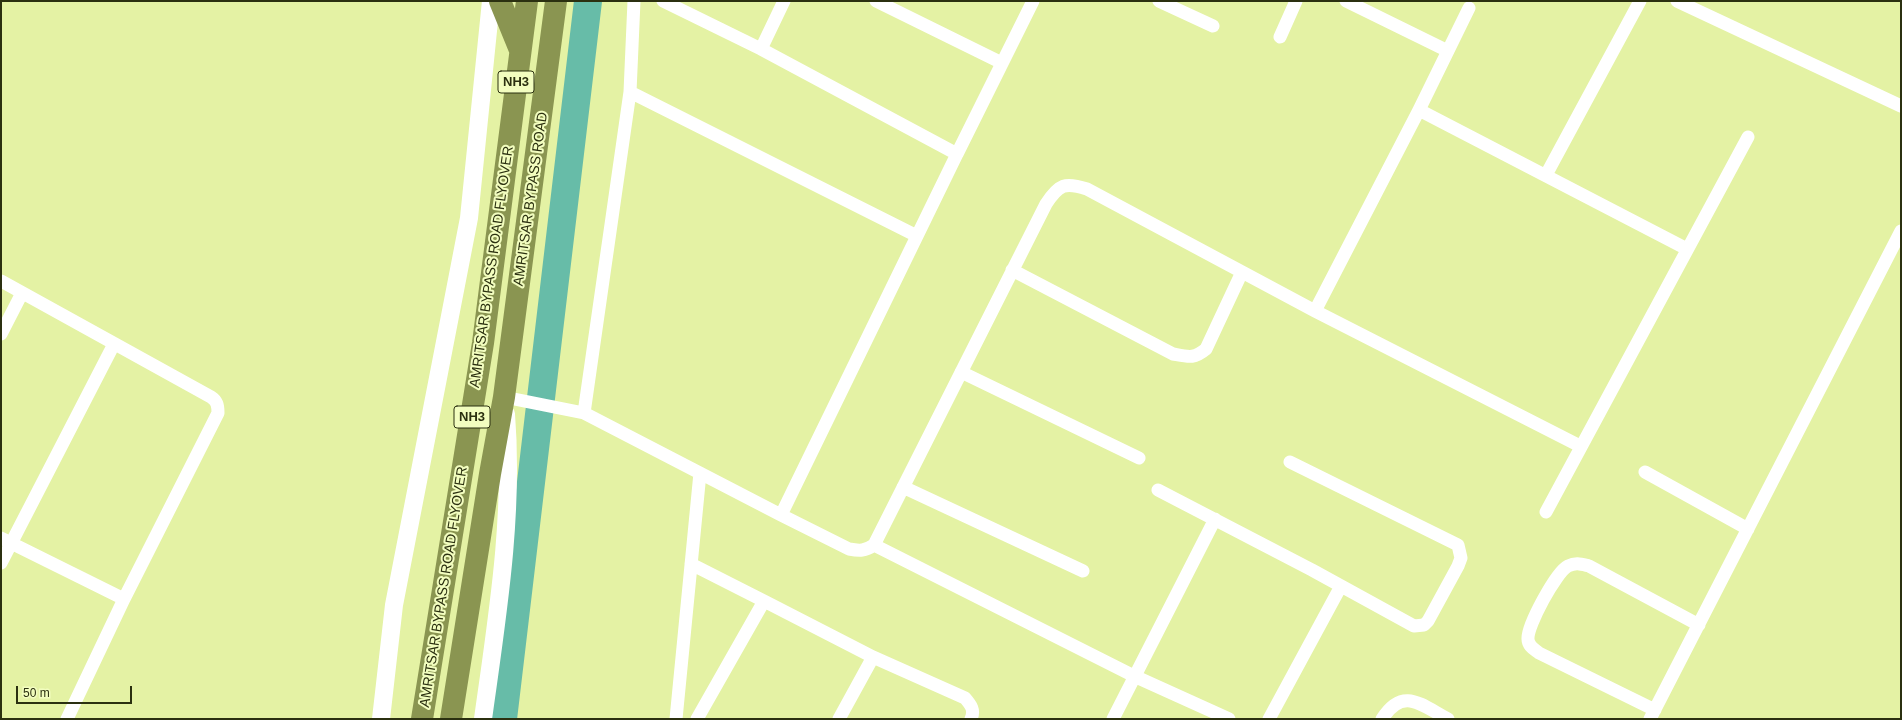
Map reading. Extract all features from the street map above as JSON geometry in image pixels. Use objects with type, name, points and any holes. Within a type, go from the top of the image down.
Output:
[{"type":"highway","points":[[500,1],[520,51]]},
{"type":"highway","name":"NH3","points":[[520,51],[527,1]]},
{"type":"highway","name":"AMRITSAR BYPASS ROAD","points":[[504,397],[556,1]]},
{"type":"highway","name":"AMRITSAR BYPASS ROAD FLYOVER","points":[[422,719],[483,344],[520,51]]},
{"type":"highway","name":"AMRITSAR BYPASS ROAD FLYOVER","points":[[451,719],[490,474],[504,397]]},
{"type":"street","points":[[381,719],[394,605],[469,218],[491,1]]},
{"type":"street","points":[[584,413],[630,92],[634,1]]},
{"type":"street","points":[[663,1],[761,49],[957,154]]},
{"type":"street","points":[[761,49],[784,1]]},
{"type":"street","points":[[876,1],[1002,63]]},
{"type":"street","points":[[781,515],[1033,1]]},
{"type":"street","points":[[1159,1],[1213,26]]},
{"type":"street","points":[[1280,37],[1296,1]]},
{"type":"street","points":[[1346,1],[1448,51]]},
{"type":"street","points":[[1546,175],[1640,1]]},
{"type":"street","points":[[1678,1],[1901,106]]},
{"type":"street","points":[[1315,311],[1419,110],[1469,8]]},
{"type":"street","points":[[630,92],[917,236]]},
{"type":"street","points":[[1419,110],[1687,249]]},
{"type":"street","points":[[1546,512],[1580,446],[1748,137]]},
{"type":"street","points":[[483,719],[506,530],[509,452],[504,397],[532,404],[584,413],[849,549],[859,551],[866,550],[874,545],[1012,270],[1053,194],[1061,186],[1070,184],[1087,189],[1315,311],[1580,446]]},
{"type":"street","points":[[1699,625],[1589,566],[1576,563],[1566,567],[1551,585],[1530,631],[1528,640],[1530,647],[1653,714],[1699,625],[1748,530],[1901,231]]},
{"type":"street","points":[[1012,270],[1173,354],[1188,357],[1197,356],[1206,349],[1242,272]]},
{"type":"street","points":[[1,281],[211,397],[216,401],[218,413],[124,599],[67,719]]},
{"type":"street","points":[[1,334],[22,293]]},
{"type":"street","points":[[1,563],[6,540],[114,344]]},
{"type":"street","points":[[961,372],[1139,458]]},
{"type":"street","points":[[1158,490],[1414,626],[1424,625],[1434,613],[1458,566],[1461,558],[1461,550],[1458,545],[1290,462]]},
{"type":"street","points":[[1645,472],[1748,530]]},
{"type":"street","points":[[676,719],[700,473]]},
{"type":"street","points":[[903,487],[1083,571]]},
{"type":"street","points":[[1113,719],[1215,519]]},
{"type":"street","points":[[6,540],[124,599]]},
{"type":"street","points":[[874,545],[1134,676],[1229,719]]},
{"type":"street","points":[[691,564],[873,657],[965,698],[972,705],[973,710],[971,719]]},
{"type":"street","points":[[1269,719],[1341,586]]},
{"type":"street","points":[[697,719],[764,601]]},
{"type":"street","points":[[839,719],[873,657]]},
{"type":"street","points":[[1382,719],[1388,710],[1398,701],[1405,699],[1419,704],[1448,719]]},
{"type":"waterway","points":[[503,719],[588,1]]}]
